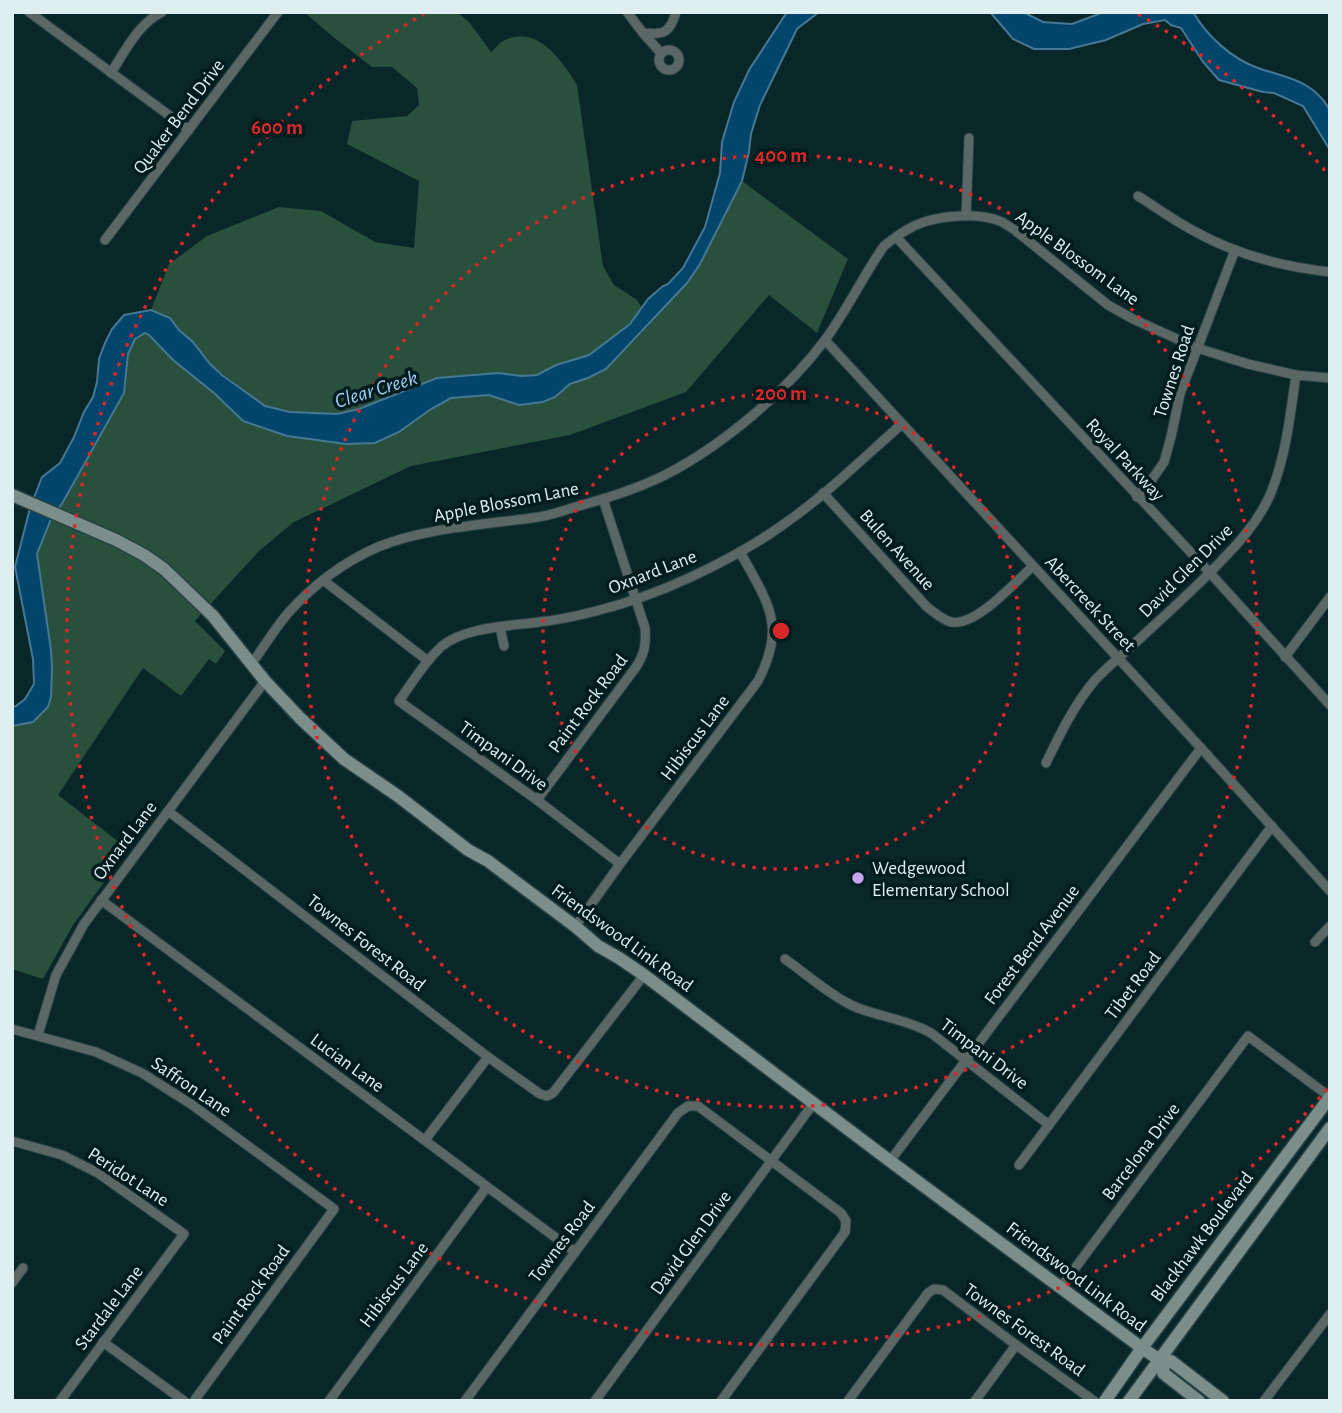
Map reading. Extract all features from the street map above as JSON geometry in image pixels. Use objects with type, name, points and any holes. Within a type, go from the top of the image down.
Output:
[{"type":"main road","name":"Friendswood Link Road","points":[[12,495],[133,549],[164,569],[213,617],[265,681],[300,718],[344,759],[398,796],[468,850],[488,861],[598,946],[644,975],[1142,1348],[1162,1362],[1171,1361],[1223,1401]]},
{"type":"main road","name":"Blackhawk Boulevard","points":[[1105,1401],[1330,1097]]},
{"type":"main road","name":"Blackhawk Boulevard","points":[[1129,1401],[1162,1362],[1330,1128]]},
{"type":"main road","points":[[1219,1245],[1235,1258]]},
{"type":"main road","name":"Friendswood Link Road","points":[[1162,1362],[1163,1373],[1199,1401]]},
{"type":"street","points":[[29,12],[189,130]]},
{"type":"street","points":[[111,73],[136,35],[152,17],[162,12]]},
{"type":"street","name":"Quaker Bend Drive","points":[[105,240],[278,12]]},
{"type":"street","points":[[627,12],[643,33],[665,52],[667,30]]},
{"type":"street","points":[[643,33],[667,30],[672,25],[676,12]]},
{"type":"street","points":[[966,216],[969,138]]},
{"type":"street","points":[[1138,196],[1195,232],[1235,250],[1280,264],[1330,272]]},
{"type":"street","name":"Apple Blossom Lane","points":[[251,663],[288,613],[323,580],[378,547],[443,531],[544,516],[604,499],[662,477],[713,446],[782,390],[825,341],[884,246],[917,225],[935,219],[966,216],[1000,221],[1108,305],[1133,320],[1197,348],[1248,364],[1296,375],[1330,378]]},
{"type":"street","name":"Royal Parkway","points":[[896,237],[1330,705]]},
{"type":"street","name":"Townes Road","points":[[1137,496],[1164,462],[1180,394],[1235,250]]},
{"type":"street","name":"Abercreek Street","points":[[825,341],[1330,891]]},
{"type":"street","name":"David Glen Drive","points":[[1046,762],[1079,701],[1096,679],[1210,573],[1243,539],[1260,514],[1270,496],[1280,466],[1296,375]]},
{"type":"street","name":"Oxnard Lane","points":[[399,701],[428,661],[442,646],[459,636],[596,611],[689,578],[740,552],[785,524],[902,424]]},
{"type":"street","name":"Bulen Avenue","points":[[823,493],[927,607],[943,619],[953,622],[967,621],[982,613],[1033,566]]},
{"type":"street","name":"Paint Rock Road","points":[[537,800],[642,657],[646,644],[645,628],[604,499]]},
{"type":"street","name":"Hibiscus Lane","points":[[575,927],[758,681],[767,664],[773,642],[773,620],[764,594],[740,552]]},
{"type":"street","points":[[323,580],[428,661]]},
{"type":"street","points":[[1284,657],[1330,597]]},
{"type":"street","points":[[500,627],[503,646]]},
{"type":"street","name":"Oxnard Lane","points":[[38,1035],[56,975],[74,942],[101,900],[265,681]]},
{"type":"street","name":"Timpani Drive","points":[[399,701],[537,800],[620,864]]},
{"type":"street","name":"Forest Bend Avenue","points":[[890,1161],[1201,748]]},
{"type":"street","name":"Townes Forest Road","points":[[168,811],[540,1094],[547,1096],[553,1093],[644,975]]},
{"type":"street","name":"Tibet Road","points":[[1019,1165],[1272,826]]},
{"type":"street","name":"Lucian Lane","points":[[101,900],[575,1252]]},
{"type":"street","points":[[1315,942],[1330,926]]},
{"type":"street","name":"Timpani Drive","points":[[785,959],[856,1008],[918,1026],[931,1033],[1049,1125]]},
{"type":"street","name":"Saffron Lane","points":[[12,1029],[96,1052],[142,1073],[191,1104],[334,1209]]},
{"type":"street","name":"Barcelona Drive","points":[[1061,1287],[1248,1036],[1330,1097]]},
{"type":"street","points":[[425,1140],[488,1057]]},
{"type":"street","name":"David Glen Drive","points":[[596,1401],[813,1104]]},
{"type":"street","name":"Townes Road","points":[[465,1401],[678,1113],[688,1105],[698,1106],[772,1160]]},
{"type":"street","name":"Peridot Lane","points":[[12,1141],[62,1155],[98,1173],[184,1234]]},
{"type":"street","points":[[720,1401],[845,1232],[846,1221],[841,1213],[772,1160]]},
{"type":"street","name":"Hibiscus Lane","points":[[328,1401],[486,1188]]},
{"type":"street","name":"Paint Rock Road","points":[[194,1401],[334,1209]]},
{"type":"street","name":"Stardale Lane","points":[[60,1401],[184,1234]]},
{"type":"street","points":[[12,1283],[23,1268]]},
{"type":"street","name":"Townes Forest Road","points":[[848,1401],[928,1293],[934,1289],[943,1290],[1094,1401]]},
{"type":"street","points":[[1265,1401],[1330,1314]]},
{"type":"street","points":[[103,1342],[184,1401]]},
{"type":"street","points":[[975,1401],[1016,1345]]},
{"type":"green space","points":[[304,12],[457,12],[469,22],[491,52],[503,41],[526,37],[537,40],[556,55],[577,85],[603,266],[614,285],[637,300],[642,308],[630,324],[589,355],[556,365],[537,375],[498,373],[437,378],[359,409],[319,415],[265,406],[210,364],[170,318],[151,310],[169,264],[207,236],[279,207],[321,211],[375,242],[414,248],[419,181],[347,144],[352,121],[407,116],[419,105],[417,88],[392,67],[372,67]]},
{"type":"green space","points":[[742,181],[848,259],[817,333],[769,295],[686,392],[570,435],[411,466],[294,522],[259,551],[195,621],[225,651],[216,664],[209,659],[181,696],[143,668],[58,795],[128,849],[73,925],[43,979],[12,969],[12,726],[33,721],[51,650],[37,554],[51,519],[124,393],[128,354],[135,339],[145,333],[149,335],[173,360],[243,421],[288,436],[346,444],[375,443],[399,432],[451,398],[489,395],[519,405],[555,397],[570,384],[588,378],[635,340],[687,283],[700,264]]},
{"type":"water","points":[[787,12],[819,12],[797,29],[760,105],[742,181],[700,264],[687,283],[606,369],[570,384],[555,397],[543,402],[519,405],[489,395],[451,398],[399,432],[375,443],[346,444],[287,436],[243,421],[173,360],[149,335],[145,333],[135,339],[128,354],[124,393],[51,519],[37,554],[51,650],[51,697],[48,707],[33,722],[12,726],[12,707],[25,699],[34,684],[33,659],[15,567],[30,508],[42,477],[60,463],[74,437],[93,397],[99,359],[105,343],[124,315],[151,310],[170,318],[222,375],[265,406],[290,412],[337,414],[359,409],[437,378],[498,373],[537,375],[556,365],[589,355],[630,324],[648,299],[683,268],[705,227],[720,173],[722,142],[734,102],[749,70]]},
{"type":"water","points":[[990,12],[1023,12],[1043,22],[1072,24],[1104,12],[1193,12],[1213,38],[1230,53],[1248,64],[1306,85],[1321,98],[1328,107],[1330,116],[1330,150],[1303,106],[1274,93],[1219,80],[1203,62],[1181,28],[1165,20],[1143,24],[1106,40],[1069,49],[1034,49],[1013,39]]},
{"type":"place","name":"Wedgewood Elementary School","points":[[858,878]]},
{"type":"water label","name":"Clear Creek","points":[[376,389]]}]
